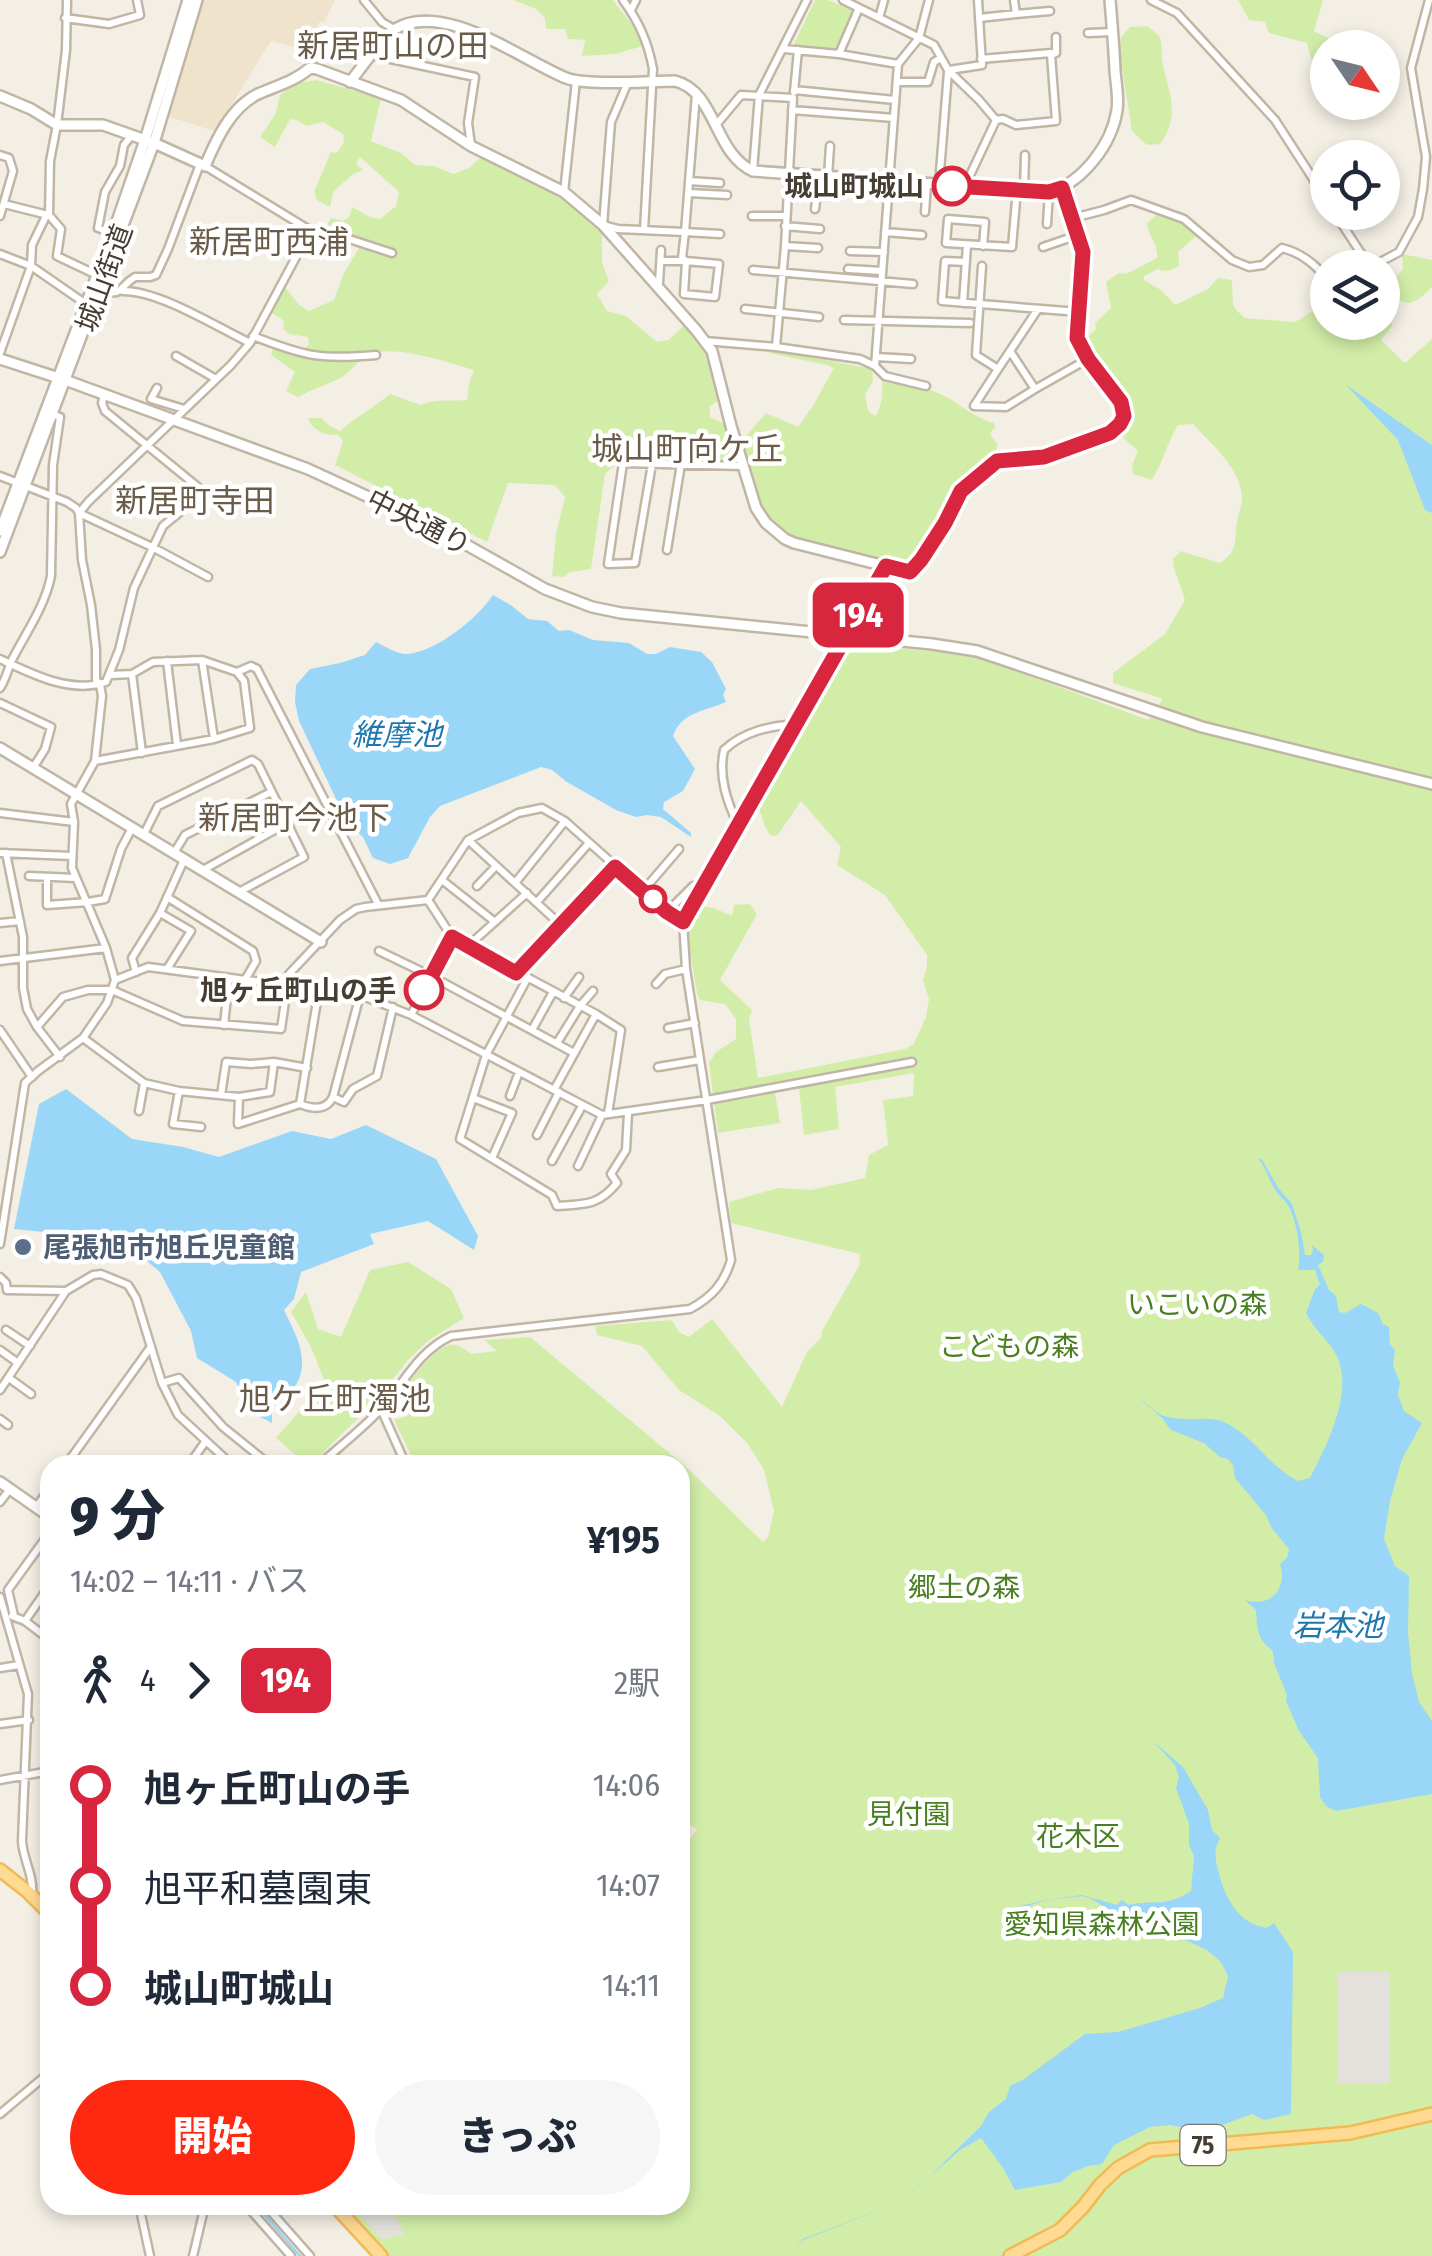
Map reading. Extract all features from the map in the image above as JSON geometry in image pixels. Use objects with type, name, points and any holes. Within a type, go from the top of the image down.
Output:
[{"type":"main road","points":[[2,1876],[40,1904]]},
{"type":"main road","name":"75","points":[[1010,2256],[1060,2230],[1118,2168],[1150,2150],[1350,2133],[1432,2114]]},
{"type":"main road","points":[[343,2215],[382,2256]]},
{"type":"street","points":[[0,356],[32,266],[32,246],[48,215],[50,160],[66,50],[67,0]]},
{"type":"street","points":[[65,18],[109,24],[140,15],[137,0]]},
{"type":"street","name":"城山街道","points":[[0,531],[52,414],[86,304],[150,141],[188,0]]},
{"type":"street","name":"城山街道","points":[[0,552],[22,483],[100,289],[197,0]]},
{"type":"street","points":[[364,0],[394,30]]},
{"type":"street","points":[[623,0],[642,29],[654,81],[644,230]]},
{"type":"street","points":[[630,10],[636,0]]},
{"type":"street","points":[[752,171],[759,94],[807,0]]},
{"type":"street","points":[[843,0],[934,45],[948,70],[996,120]]},
{"type":"street","points":[[879,18],[884,0]]},
{"type":"street","points":[[876,366],[898,64],[919,38],[929,0]]},
{"type":"street","points":[[948,70],[981,66],[978,0]]},
{"type":"street","points":[[1014,0],[1016,14]]},
{"type":"street","points":[[350,82],[394,30],[416,18],[444,18],[567,78],[682,83],[696,93],[735,158],[752,171],[1049,192],[1074,180],[1094,159],[1113,125],[1118,107],[1110,0]]},
{"type":"street","points":[[1150,0],[1177,12],[1275,120],[1310,174]]},
{"type":"street","points":[[1346,230],[1370,268],[1399,252],[1418,217],[1426,158],[1410,68],[1429,0]]},
{"type":"street","points":[[839,54],[859,8]]},
{"type":"street","points":[[979,18],[1050,12]]},
{"type":"street","points":[[1088,33],[1112,32]]},
{"type":"street","points":[[981,59],[1056,53],[1056,37]]},
{"type":"street","points":[[784,48],[898,64]]},
{"type":"street","points":[[776,347],[798,50]]},
{"type":"street","points":[[996,120],[1016,125],[1056,122],[1051,54]]},
{"type":"street","points":[[372,55],[475,77],[468,124],[472,146]]},
{"type":"street","points":[[897,82],[928,82],[934,62],[942,58]]},
{"type":"street","points":[[121,292],[135,277],[156,275],[202,165],[221,132],[253,96],[317,68],[401,100],[472,146],[564,192],[604,226],[712,351],[756,508],[766,523],[785,539],[910,572],[945,523],[961,491],[997,461],[1044,457],[1110,433],[1124,416],[1121,402],[1077,338],[1083,252],[1062,188]]},
{"type":"street","points":[[925,212],[933,184],[948,70]]},
{"type":"street","points":[[564,192],[576,80]]},
{"type":"street","points":[[604,226],[611,122],[628,82]]},
{"type":"street","points":[[660,261],[686,261],[719,264],[714,297],[684,294],[686,261],[682,258],[696,93]]},
{"type":"street","points":[[715,126],[741,95],[895,100]]},
{"type":"street","points":[[0,96],[31,108],[58,125],[103,126],[150,141],[202,165],[310,230],[392,254]]},
{"type":"street","points":[[792,110],[894,118]]},
{"type":"street","points":[[964,186],[996,120]]},
{"type":"street","points":[[113,233],[98,228],[101,203],[120,166],[124,144],[132,135]]},
{"type":"street","points":[[814,209],[830,146]]},
{"type":"street","points":[[0,155],[9,158],[13,170],[0,216]]},
{"type":"street","points":[[983,246],[984,222],[948,219],[946,243],[967,245],[1012,248],[1025,156]]},
{"type":"street","points":[[689,181],[720,183]]},
{"type":"street","points":[[688,192],[728,195]]},
{"type":"street","points":[[1047,224],[1049,192]]},
{"type":"street","points":[[1073,218],[1131,200],[1184,219],[1232,260],[1248,267],[1263,265],[1282,248],[1310,261]]},
{"type":"street","points":[[4,204],[48,215],[61,228],[58,256],[97,275]]},
{"type":"street","points":[[752,216],[786,216]]},
{"type":"street","points":[[604,226],[720,234]]},
{"type":"street","points":[[784,226],[820,230]]},
{"type":"street","points":[[79,514],[251,340],[310,230]]},
{"type":"street","points":[[884,232],[922,236]]},
{"type":"street","points":[[1043,247],[1078,234]]},
{"type":"street","points":[[963,303],[967,245]]},
{"type":"street","points":[[785,246],[818,248]]},
{"type":"street","points":[[656,285],[660,250]]},
{"type":"street","points":[[850,250],[884,252]]},
{"type":"street","points":[[0,254],[32,266],[86,304]]},
{"type":"street","points":[[966,262],[945,260],[942,301],[1079,312]]},
{"type":"street","points":[[982,266],[976,356],[998,369]]},
{"type":"street","points":[[848,269],[882,271]]},
{"type":"street","points":[[753,270],[912,284]]},
{"type":"street","points":[[100,289],[112,293],[132,291],[161,299],[251,340],[316,357],[376,355]]},
{"type":"street","points":[[745,309],[819,317]]},
{"type":"street","points":[[1038,309],[974,406],[1006,407],[1088,359]]},
{"type":"street","points":[[844,320],[970,324]]},
{"type":"street","points":[[705,341],[860,359],[876,366],[885,376],[926,386]]},
{"type":"street","points":[[1010,352],[1035,390]]},
{"type":"street","name":"中央通り","points":[[0,356],[344,484],[440,530],[545,589],[592,607],[976,651],[1202,726],[1432,784]]},
{"type":"street","points":[[176,356],[216,379]]},
{"type":"street","points":[[876,357],[911,359]]},
{"type":"street","points":[[158,388],[151,399],[185,409]]},
{"type":"street","points":[[0,659],[49,680],[88,686],[106,682],[134,588],[163,526],[204,492],[105,411],[104,396]]},
{"type":"street","points":[[0,688],[48,591],[53,466],[60,417],[52,414]]},
{"type":"street","points":[[652,464],[635,563],[608,564],[623,464],[652,464],[681,464],[743,466]]},
{"type":"street","points":[[667,550],[681,464]]},
{"type":"street","points":[[0,476],[67,502],[79,514],[96,680],[102,696],[94,760],[71,804],[72,868],[106,948],[115,980],[108,1003],[83,1038],[25,1083],[0,1244]]},
{"type":"street","points":[[79,514],[208,577]]},
{"type":"street","points":[[330,1455],[381,1409],[415,1363],[435,1344],[451,1336],[690,1309],[706,1300],[726,1276],[731,1260],[686,969],[683,922],[886,566]]},
{"type":"street","points":[[94,760],[250,728],[244,681],[238,672],[202,660],[153,662],[132,674],[111,674]]},
{"type":"street","points":[[202,660],[214,738]]},
{"type":"street","points":[[167,661],[177,745]]},
{"type":"street","points":[[238,672],[250,666],[258,670],[378,904]]},
{"type":"street","points":[[132,674],[142,753]]},
{"type":"street","points":[[0,703],[52,727],[33,768]]},
{"type":"street","points":[[738,826],[722,772],[724,750],[751,732],[798,724]]},
{"type":"street","points":[[0,748],[321,942]]},
{"type":"street","points":[[144,834],[158,806],[252,760],[258,764],[304,857],[239,892]]},
{"type":"street","points":[[174,853],[185,835],[271,792]]},
{"type":"street","points":[[428,900],[468,840],[518,813],[542,808],[565,821],[683,922]]},
{"type":"street","points":[[0,814],[74,822]]},
{"type":"street","points":[[515,883],[565,821]]},
{"type":"street","points":[[204,870],[287,823]]},
{"type":"street","points":[[48,878],[48,905],[105,899],[132,827]]},
{"type":"street","points":[[468,840],[562,926]]},
{"type":"street","points":[[536,902],[589,843]]},
{"type":"street","points":[[643,891],[679,849]]},
{"type":"street","points":[[60,1057],[36,1027],[27,1008],[23,936],[3,853],[72,856]]},
{"type":"street","points":[[136,972],[132,958],[160,913],[184,859]]},
{"type":"street","points":[[477,886],[496,866]]},
{"type":"street","points":[[516,973],[615,867]]},
{"type":"street","points":[[29,876],[76,878]]},
{"type":"street","points":[[442,880],[494,922]]},
{"type":"street","points":[[667,912],[693,886]]},
{"type":"street","points":[[0,891],[13,889]]},
{"type":"street","points":[[468,946],[527,894]]},
{"type":"street","points":[[167,897],[253,951],[256,960],[244,980]]},
{"type":"street","points":[[36,1027],[64,997],[88,990],[112,990],[184,1021],[281,1029],[289,974],[340,920],[356,909],[378,904],[428,900]]},
{"type":"street","points":[[428,900],[452,937],[621,1030],[605,1115],[578,1166]]},
{"type":"street","points":[[160,913],[191,931],[167,969]]},
{"type":"street","points":[[0,923],[20,921]]},
{"type":"street","points":[[411,1015],[452,937]]},
{"type":"street","points":[[0,961],[106,948]]},
{"type":"street","points":[[379,951],[574,1053]]},
{"type":"street","points":[[115,980],[148,967],[360,995],[411,1015],[605,1115],[912,1062]]},
{"type":"street","points":[[656,984],[665,974],[686,969]]},
{"type":"street","points":[[564,998],[579,977]]},
{"type":"street","points":[[224,1025],[229,978]]},
{"type":"street","points":[[527,979],[486,1056],[460,1139],[552,1194],[557,1206],[592,1204],[617,1183],[611,1174],[626,1150],[628,1113]]},
{"type":"street","points":[[300,1104],[319,989]]},
{"type":"street","points":[[557,1044],[593,991]]},
{"type":"street","points":[[532,1030],[553,992]]},
{"type":"street","points":[[239,1096],[238,1124],[300,1104],[311,1109],[331,1102],[360,995]]},
{"type":"street","points":[[334,1097],[344,1102],[354,1089],[376,1076],[393,1007]]},
{"type":"street","points":[[537,1135],[596,1014]]},
{"type":"street","points":[[668,1028],[694,1022]]},
{"type":"street","points":[[0,1030],[32,1077]]},
{"type":"street","points":[[83,1038],[144,1084],[178,1090],[239,1096],[270,1092],[274,1062]]},
{"type":"street","points":[[658,1067],[700,1060]]},
{"type":"street","points":[[221,1095],[226,1062],[274,1062],[307,1068]]},
{"type":"street","points":[[510,1096],[519,1072]]},
{"type":"street","points":[[139,1111],[144,1084]]},
{"type":"street","points":[[178,1090],[173,1124],[201,1127]]},
{"type":"street","points":[[473,1098],[512,1112],[492,1158]]},
{"type":"street","points":[[552,1161],[582,1106]]},
{"type":"street","points":[[0,1390],[66,1291],[101,1274],[128,1285],[136,1298],[162,1383],[178,1415],[220,1455]]},
{"type":"street","points":[[0,1277],[7,1290],[66,1291]]},
{"type":"street","points":[[6,1330],[30,1346]]},
{"type":"street","points":[[73,1455],[151,1347]]},
{"type":"street","points":[[0,1350],[18,1363]]},
{"type":"street","points":[[9,1378],[30,1394]]},
{"type":"street","points":[[162,1383],[179,1378],[223,1427],[258,1455]]},
{"type":"street","points":[[381,1409],[402,1455]]},
{"type":"street","points":[[0,1419],[8,1425]]},
{"type":"street","points":[[196,1455],[205,1442]]},
{"type":"street","points":[[0,1482],[40,1511]]},
{"type":"street","points":[[0,1502],[10,1489]]},
{"type":"street","points":[[36,1508],[40,1502]]},
{"type":"street","points":[[6,1614],[8,1590],[40,1546]]},
{"type":"street","points":[[0,1597],[28,1694],[22,1853],[34,1882],[32,1896]]},
{"type":"street","points":[[25,1620],[40,1599]]},
{"type":"street","points":[[6,1614],[25,1620],[40,1632]]},
{"type":"street","points":[[0,1668],[19,1665]]},
{"type":"street","points":[[0,1724],[28,1720]]},
{"type":"street","points":[[0,1780],[40,1773]]},
{"type":"street","points":[[0,2114],[40,2080]]},
{"type":"street","points":[[141,2215],[150,2256]]},
{"type":"street","points":[[193,2256],[203,2215]]},
{"type":"street","points":[[255,2215],[291,2256]]},
{"type":"street","points":[[275,2215],[310,2256]]},
{"type":"shaded area","points":[[201,0],[335,0],[305,50],[271,41],[217,132],[164,115]]},
{"type":"shaded area","points":[[1337,1972],[1390,1972],[1390,2084],[1337,2084]]},
{"type":"shaded area","points":[[359,2215],[393,2215],[402,2224],[400,2229],[406,2234],[403,2237],[383,2240]]},
{"type":"green space","points":[[513,0],[613,0],[633,26],[642,46],[616,54],[582,56],[585,40],[568,39],[565,29],[546,29],[545,18],[536,9]]},
{"type":"green space","points":[[815,0],[828,0],[854,11],[834,50],[793,46]]},
{"type":"green space","points":[[1238,0],[1323,0],[1314,30],[1310,30],[1310,55],[1307,43],[1269,33],[1265,22],[1249,20]]},
{"type":"green space","points":[[1147,26],[1160,38],[1172,113],[1160,144],[1147,145],[1132,131],[1119,49],[1121,37],[1130,27]]},
{"type":"green space","points":[[316,80],[381,98],[371,141],[401,153],[415,165],[434,166],[453,174],[469,168],[481,157],[564,199],[602,234],[602,263],[609,281],[597,294],[607,311],[626,316],[657,342],[669,340],[684,325],[700,341],[710,358],[720,400],[710,406],[710,417],[728,425],[737,462],[622,458],[605,474],[591,569],[570,572],[564,577],[552,576],[565,497],[555,485],[508,483],[487,542],[335,465],[343,441],[338,435],[316,429],[308,418],[321,418],[340,431],[390,394],[421,405],[467,400],[474,370],[424,356],[384,351],[369,355],[342,377],[298,397],[286,391],[295,372],[271,355],[276,339],[303,350],[309,344],[308,337],[283,329],[284,321],[272,313],[285,287],[309,311],[334,300],[359,248],[326,227],[331,218],[343,221],[350,216],[352,207],[380,219],[396,206],[399,192],[360,157],[356,164],[363,170],[333,192],[330,207],[317,200],[314,192],[331,152],[337,153],[344,142],[343,134],[323,122],[306,126],[290,119],[275,147],[260,137],[276,113],[280,95],[294,84]]},
{"type":"green space","name":"愛知県森林公園","points":[[1159,213],[1185,223],[1196,236],[1178,252],[1177,267],[1158,269],[1144,276],[1175,305],[1208,289],[1218,278],[1232,280],[1233,304],[1245,318],[1295,322],[1310,313],[1310,340],[1381,340],[1405,363],[1432,339],[1432,2256],[384,2256],[345,2215],[690,2215],[690,1838],[697,1829],[690,1826],[690,1471],[763,1542],[768,1537],[774,1511],[764,1470],[747,1443],[720,1416],[679,1390],[642,1346],[597,1335],[595,1326],[672,1320],[679,1332],[689,1337],[712,1319],[782,1407],[807,1352],[822,1337],[859,1266],[860,1254],[731,1223],[729,1202],[778,1188],[811,1190],[865,1178],[869,1155],[888,1145],[883,1100],[913,1096],[914,1073],[835,1087],[839,1129],[804,1135],[799,1088],[775,1093],[780,1123],[718,1133],[709,1063],[716,1052],[736,1039],[736,1019],[725,1004],[700,1000],[687,933],[701,906],[732,916],[734,905],[750,904],[757,914],[720,980],[752,1010],[749,1019],[758,1078],[914,1044],[929,999],[923,980],[927,955],[885,895],[837,865],[841,847],[801,801],[777,836],[768,832],[758,807],[848,652],[864,645],[973,655],[1148,720],[1163,699],[1113,683],[1113,673],[1165,634],[1185,600],[1173,559],[1181,551],[1219,563],[1231,553],[1242,498],[1231,467],[1193,424],[1178,425],[1152,480],[1133,474],[1138,451],[1119,434],[1128,411],[1089,356],[1087,339],[1096,328],[1095,323],[1111,308],[1106,282],[1157,258],[1147,223]]},
{"type":"green space","points":[[1402,254],[1432,260],[1432,287],[1410,303],[1400,300]]},
{"type":"green space","points":[[775,350],[872,369],[873,381],[865,394],[868,411],[875,416],[882,399],[882,380],[938,393],[994,423],[990,434],[998,445],[990,465],[960,491],[920,560],[910,570],[794,542],[768,522],[740,443],[766,413],[798,427],[834,368],[769,353]]},
{"type":"green space","points":[[408,1262],[451,1289],[464,1318],[429,1340],[408,1360],[375,1402],[320,1455],[296,1455],[276,1438],[325,1382],[291,1312],[306,1292],[318,1329],[341,1337],[370,1270]]},
{"type":"green space","name":"愛知県森林公園","points":[[530,1337],[672,1455],[411,1455],[394,1420],[407,1416],[410,1409],[396,1401],[423,1365],[441,1349],[457,1345],[471,1354],[497,1351],[484,1340]]},
{"type":"water","points":[[1345,384],[1432,445],[1432,513],[1425,510],[1398,440]]},
{"type":"water","name":"維摩池","points":[[493,595],[528,619],[547,621],[559,631],[569,630],[593,640],[629,643],[647,654],[670,647],[701,652],[712,662],[726,689],[726,702],[695,713],[677,728],[673,736],[695,769],[683,791],[664,802],[663,809],[691,837],[661,817],[636,817],[616,810],[541,767],[440,806],[408,858],[390,864],[373,858],[363,837],[347,822],[299,721],[296,685],[310,669],[365,655],[376,642],[402,654],[430,648],[467,624]]},
{"type":"water","points":[[66,1089],[132,1139],[219,1157],[292,1131],[331,1139],[366,1125],[436,1159],[478,1236],[474,1250],[428,1221],[370,1234],[374,1244],[301,1272],[294,1299],[284,1310],[300,1346],[301,1374],[292,1390],[272,1407],[272,1423],[249,1411],[236,1382],[197,1358],[191,1331],[160,1272],[122,1240],[14,1229],[39,1104]]},
{"type":"water","name":"岩本池","points":[[1261,1158],[1292,1204],[1305,1255],[1311,1255],[1312,1245],[1324,1255],[1318,1265],[1329,1290],[1336,1296],[1339,1312],[1361,1304],[1378,1313],[1389,1327],[1390,1344],[1395,1350],[1393,1366],[1400,1382],[1398,1395],[1404,1411],[1422,1423],[1402,1459],[1384,1539],[1395,1566],[1409,1576],[1412,1674],[1419,1702],[1432,1721],[1432,1794],[1336,1811],[1326,1806],[1320,1797],[1318,1758],[1299,1731],[1286,1701],[1273,1651],[1259,1633],[1256,1610],[1245,1600],[1262,1601],[1275,1594],[1281,1581],[1280,1564],[1289,1549],[1235,1478],[1228,1459],[1204,1443],[1171,1430],[1139,1398],[1164,1416],[1226,1423],[1298,1481],[1310,1478],[1317,1465],[1337,1416],[1340,1365],[1306,1313],[1320,1285],[1315,1270],[1298,1270],[1298,1238],[1292,1214]]},
{"type":"water","points":[[1153,1741],[1183,1767],[1208,1810],[1212,1830],[1220,1838],[1216,1862],[1231,1902],[1248,1921],[1266,1928],[1274,1923],[1293,1952],[1291,2114],[1264,2120],[1252,2114],[1203,2132],[1170,2125],[1150,2127],[1114,2145],[1102,2164],[1073,2172],[1061,2182],[1015,2190],[981,2138],[960,2150],[928,2179],[981,2126],[989,2112],[1006,2099],[1010,2086],[1085,2034],[1118,2032],[1223,1998],[1228,1976],[1221,1962],[1207,1950],[1150,1920],[1123,1918],[1082,1896],[1047,1900],[1028,1906],[1030,1912],[1013,1915],[1012,1908],[1046,1900],[1082,1895],[1117,1905],[1122,1900],[1128,1905],[1167,1901],[1191,1891],[1194,1856],[1189,1845],[1189,1824],[1176,1788],[1179,1777],[1175,1765]]},
{"type":"waterway","points":[[265,2215],[300,2256]]},
{"type":"bus line","name":"194","points":[[424,990],[452,937],[516,973],[615,867],[683,922],[886,566],[910,572],[945,523],[961,491],[997,461],[1044,457],[1110,433],[1120,424],[1124,416],[1121,402],[1077,338],[1083,252],[1062,188],[1049,192],[952,186]]},
{"type":"place","name":"城山町城山","points":[[952,186]]},
{"type":"place","name":"旭ヶ丘町山の手","points":[[424,990]]},
{"type":"place","name":"尾張旭市旭丘児童館","points":[[23,1247]]},
{"type":"district","name":"新居町山の田","points":[[393,46]]},
{"type":"district","name":"新居町西浦","points":[[269,242]]},
{"type":"district","name":"城山町向ケ丘","points":[[687,449]]},
{"type":"district","name":"新居町寺田","points":[[195,501]]},
{"type":"district","name":"新居町今池下","points":[[294,818]]},
{"type":"district","name":"旭ケ丘町濁池","points":[[335,1399]]},
{"type":"park label","name":"いこいの森","points":[[1197,1304]]},
{"type":"park label","name":"こどもの森","points":[[1009,1346]]},
{"type":"park label","name":"郷土の森","points":[[964,1587]]},
{"type":"park label","name":"見付園","points":[[909,1814]]},
{"type":"park label","name":"花木区","points":[[1078,1836]]}]
